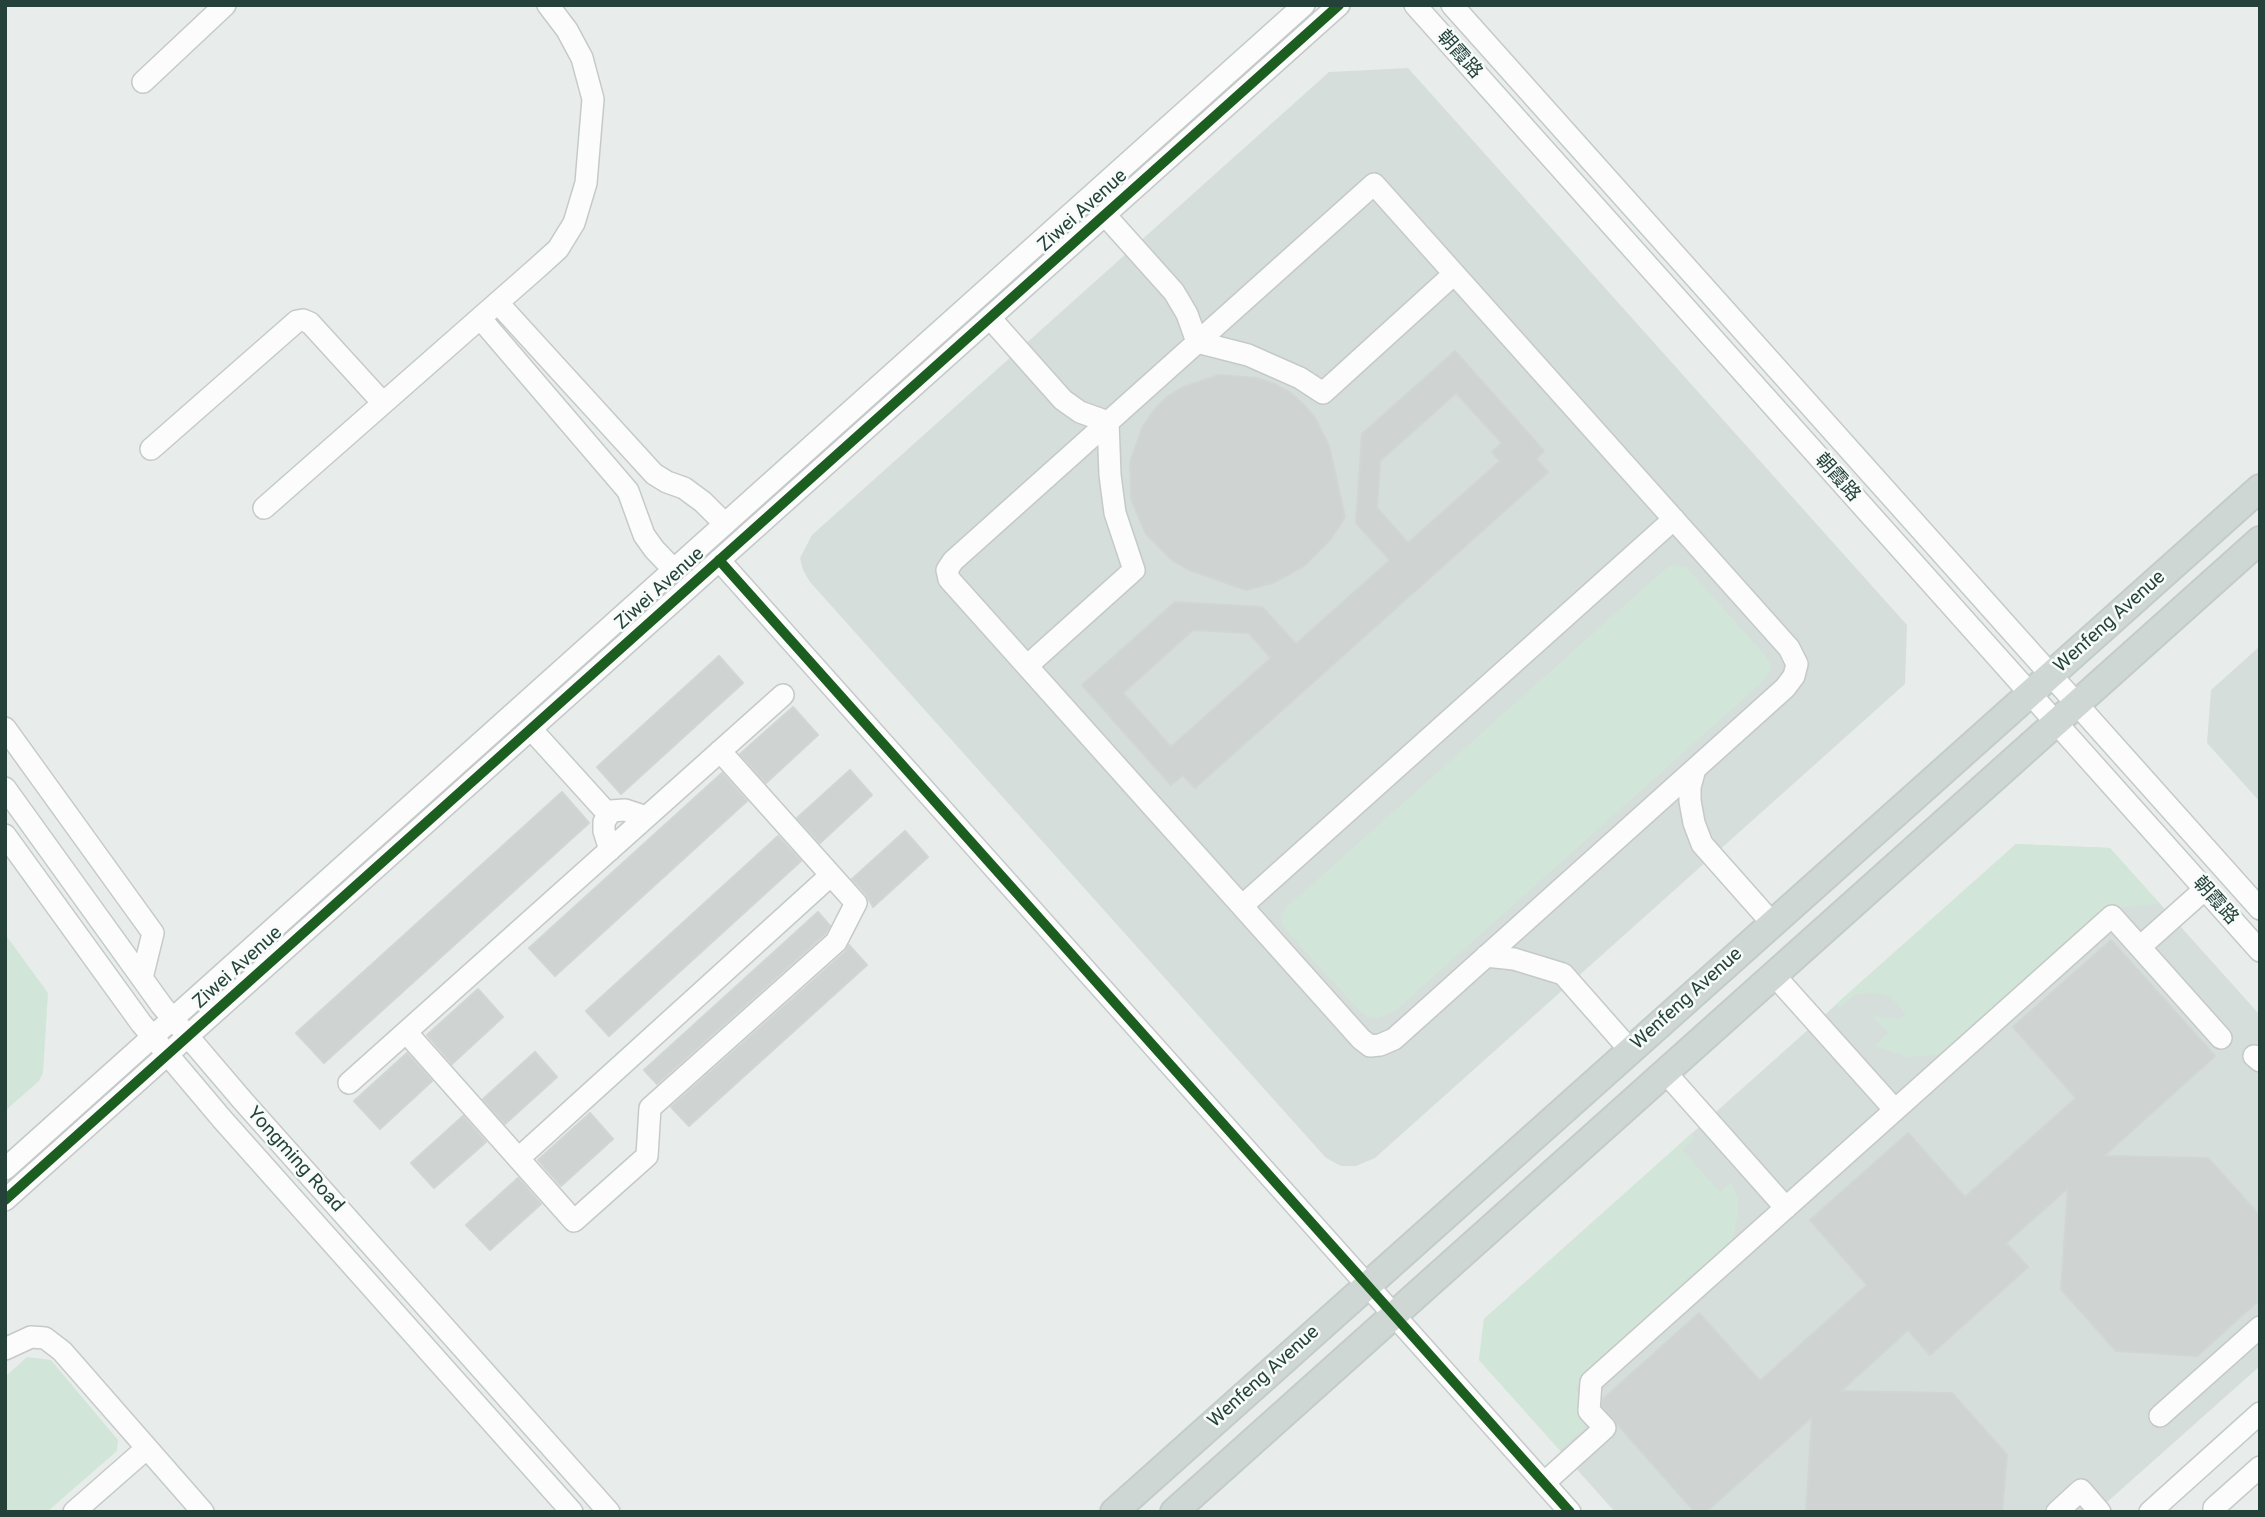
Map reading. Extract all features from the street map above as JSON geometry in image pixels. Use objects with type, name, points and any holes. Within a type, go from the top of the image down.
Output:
[{"type":"main road","name":"Wenfeng Avenue","points":[[1114,1512],[2260,488]]},
{"type":"main road","name":"Wenfeng Avenue","points":[[1174,1512],[2260,540]]},
{"type":"street","points":[[143,82],[225,5]]},
{"type":"street","points":[[264,508],[558,248],[574,223],[586,183],[593,99],[582,58],[567,30],[548,5]]},
{"type":"street","name":"Ziwei Avenue","points":[[5,1169],[1304,5]]},
{"type":"street","name":"Ziwei Avenue","points":[[5,1200],[1339,5]]},
{"type":"street","name":"朝霞路","points":[[1415,5],[2260,951]]},
{"type":"street","name":"朝霞路","points":[[1452,5],[2260,909]]},
{"type":"street","points":[[1374,184],[1454,274],[1789,648],[1797,664],[1794,676],[1785,688],[1394,1040],[1370,1045],[1361,1039],[949,579],[947,570],[953,561],[1374,184]]},
{"type":"street","points":[[1105,215],[1174,292],[1187,314],[1197,342]]},
{"type":"street","points":[[1197,342],[1248,355],[1300,378],[1323,393],[1454,274]]},
{"type":"street","points":[[498,303],[654,474],[684,488],[725,524]]},
{"type":"street","points":[[480,318],[628,491],[644,535],[674,570]]},
{"type":"street","points":[[990,318],[1063,400],[1080,412],[1108,422]]},
{"type":"street","points":[[151,449],[297,321],[310,323],[383,403]]},
{"type":"street","points":[[1027,666],[1134,570],[1115,513],[1108,422]]},
{"type":"street","points":[[1242,906],[1674,519]]},
{"type":"street","points":[[719,561],[1570,1512]]},
{"type":"street","points":[[349,1083],[783,695]]},
{"type":"street","points":[[5,728],[153,933],[142,978]]},
{"type":"street","points":[[531,729],[608,814]]},
{"type":"street","points":[[405,1032],[574,1221],[647,1156],[650,1108],[836,942],[856,903],[720,751]]},
{"type":"street","points":[[1695,769],[1690,787],[1690,801],[1702,844],[1772,923]]},
{"type":"street","name":"Yongming Road","points":[[5,788],[173,1019],[252,1112],[609,1512]]},
{"type":"street","points":[[610,850],[604,831],[608,814],[617,809],[646,817]]},
{"type":"street","name":"Yongming Road","points":[[5,835],[78,938],[168,1055],[572,1512]]},
{"type":"street","points":[[519,1158],[831,875]]},
{"type":"street","points":[[2140,947],[2205,889]]},
{"type":"street","points":[[1544,1483],[1605,1428],[1590,1410],[1591,1382],[2112,916],[2221,1038]]},
{"type":"street","points":[[1486,956],[1514,959],[1563,974],[1630,1050]]},
{"type":"street","points":[[1774,975],[1895,1111]]},
{"type":"street","points":[[1665,1072],[1786,1208]]},
{"type":"street","points":[[2160,1416],[2260,1326]]},
{"type":"street","points":[[5,1349],[31,1337],[45,1338],[62,1351],[203,1512]]},
{"type":"street","points":[[2150,1512],[2260,1413]]},
{"type":"street","points":[[74,1512],[147,1448]]},
{"type":"street","points":[[2214,1512],[2214,1507],[2260,1467]]},
{"type":"street","points":[[2057,1512],[2081,1490],[2100,1512]]},
{"type":"shaded area","points":[[1408,68],[1907,625],[1905,684],[1375,1158],[1356,1166],[1341,1166],[1326,1158],[810,582],[800,558],[812,535],[1329,72]]},
{"type":"shaded area","points":[[2260,646],[2260,802],[2207,743],[2211,690]]},
{"type":"shaded area","points":[[2016,844],[2110,848],[2260,1015],[2260,1366],[2096,1512],[1615,1512],[1479,1360],[1484,1319]]},
{"type":"green space","points":[[1672,565],[1686,567],[1764,654],[1771,665],[1769,673],[1395,1011],[1378,1018],[1368,1017],[1285,929],[1282,914]]},
{"type":"green space","points":[[2016,844],[2110,848],[2159,903],[2106,910],[1954,1048],[1937,1055],[1909,1057],[1875,1046],[1888,1033],[1872,1016],[1899,1020],[1906,1014],[1890,996],[1876,993],[1855,994],[1839,1008],[1836,1004]]},
{"type":"green space","points":[[5,934],[48,993],[43,1073],[39,1081],[5,1111]]},
{"type":"green space","points":[[1691,1134],[1695,1138],[1682,1150],[1720,1192],[1731,1183],[1738,1199],[1738,1215],[1732,1241],[1720,1258],[1576,1386],[1585,1428],[1560,1450],[1479,1360],[1484,1319]]},
{"type":"green space","points":[[27,1357],[51,1360],[118,1440],[117,1451],[47,1512],[5,1512],[5,1377]]},
{"type":"building","points":[[1455,351],[1544,451],[1536,459],[1548,472],[1195,788],[1183,775],[1171,785],[1082,685],[1175,602],[1262,607],[1296,644],[1390,560],[1356,523],[1362,434]],"holes":[[[1456,393],[1502,443],[1492,452],[1500,461],[1408,543],[1377,508],[1380,461]],[[1193,630],[1249,633],[1271,658],[1171,747],[1123,693]]]},
{"type":"building","points":[[1219,375],[1257,378],[1275,384],[1291,393],[1305,406],[1315,418],[1329,446],[1345,517],[1330,540],[1304,566],[1273,583],[1246,590],[1189,570],[1173,561],[1146,534],[1131,499],[1130,462],[1143,426],[1154,410],[1167,397],[1183,387]]},
{"type":"building","points":[[719,656],[743,683],[621,794],[597,767]]},
{"type":"building","points":[[793,707],[818,735],[766,783],[740,754]]},
{"type":"building","points":[[850,770],[872,795],[820,843],[797,818]]},
{"type":"building","points":[[722,773],[747,801],[555,976],[529,948]]},
{"type":"building","points":[[562,792],[589,823],[324,1063],[296,1033]]},
{"type":"building","points":[[905,831],[928,857],[873,907],[866,894],[852,879]]},
{"type":"building","points":[[778,836],[801,861],[609,1036],[586,1011]]},
{"type":"building","points":[[818,912],[830,926],[825,934],[657,1084],[644,1070]]},
{"type":"building","points":[[2111,940],[2215,1056],[2104,1156],[2208,1158],[2260,1216],[2257,1302],[2197,1356],[2116,1351],[2061,1289],[2068,1188],[2006,1243],[2028,1267],[1930,1355],[1908,1330],[1841,1391],[1952,1393],[2007,1455],[2002,1512],[1806,1512],[1812,1417],[1706,1512],[1695,1512],[1602,1406],[1603,1399],[1699,1313],[1760,1381],[1867,1285],[1810,1220],[1908,1133],[1965,1197],[2076,1098],[2013,1027]]},
{"type":"building","points":[[849,945],[867,965],[689,1126],[671,1107],[845,952]]},
{"type":"building","points":[[478,989],[503,1017],[452,1064],[427,1035]]},
{"type":"building","points":[[535,1052],[557,1077],[505,1124],[483,1099]]},
{"type":"building","points":[[407,1053],[432,1081],[380,1129],[354,1101]]},
{"type":"building","points":[[590,1113],[613,1139],[561,1186],[538,1160]]},
{"type":"building","points":[[463,1116],[486,1142],[434,1188],[411,1163]]},
{"type":"building","points":[[518,1178],[541,1204],[490,1250],[466,1225]]},
{"type":"cycle path","points":[[5,1200],[1339,5]]},
{"type":"cycle path","points":[[719,560],[1570,1512]]}]
